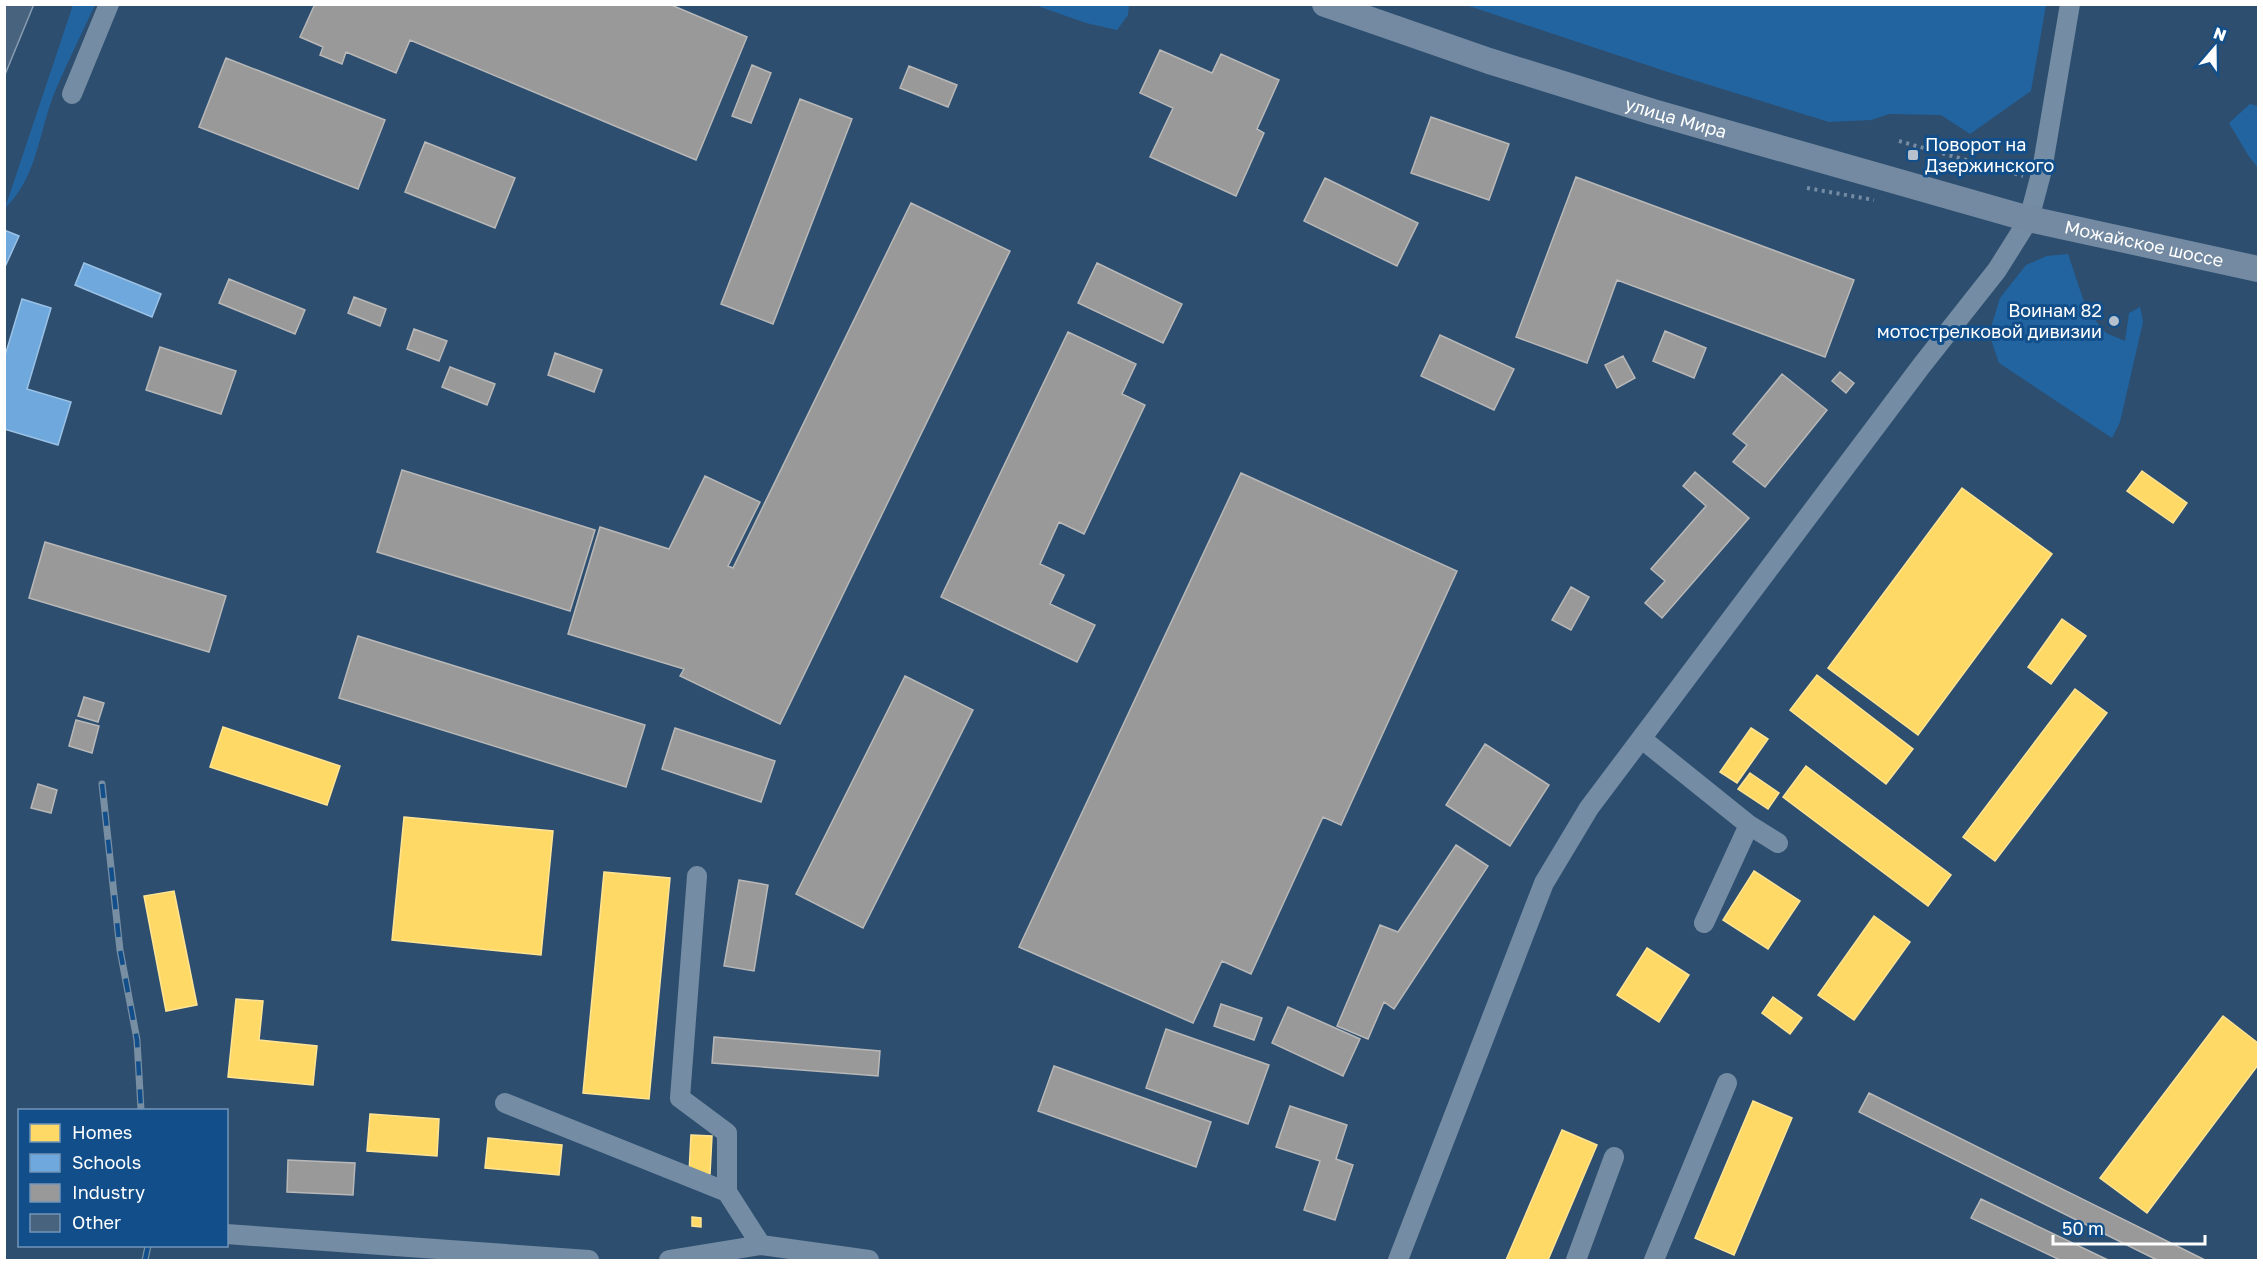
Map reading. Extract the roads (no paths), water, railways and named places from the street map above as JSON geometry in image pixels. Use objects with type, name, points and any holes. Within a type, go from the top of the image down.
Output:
[{"type":"main road","name":"улица Мира","points":[[1325,4],[1558,84],[2030,219]]},
{"type":"main road","name":"Можайское шоссе","points":[[2030,219],[2259,269]]},
{"type":"street","points":[[72,94],[109,4]]},
{"type":"street","points":[[1398,1260],[1544,883],[1589,808],[1922,365],[1997,270],[2030,219],[2070,4]]},
{"type":"street","points":[[1642,739],[1749,825],[1778,843]]},
{"type":"street","points":[[1704,923],[1749,825]]},
{"type":"street","points":[[697,876],[680,1098],[728,1133],[727,1192],[761,1245]]},
{"type":"street","points":[[1654,1260],[1727,1083]]},
{"type":"street","points":[[505,1103],[727,1192]]},
{"type":"street","points":[[1576,1260],[1614,1156]]},
{"type":"street","points":[[228,1234],[589,1260]]},
{"type":"street","points":[[669,1260],[761,1245],[869,1260]]},
{"type":"railway","points":[[102,784],[120,950],[137,1040],[141,1109]]},
{"type":"railway","points":[[145,1260],[148,1247]]},
{"type":"place","name":"Поворот на Дзержинского","points":[[1913,155]]},
{"type":"place","name":"Воинам 82 мотострелковой дивизии","points":[[2114,321]]}]
